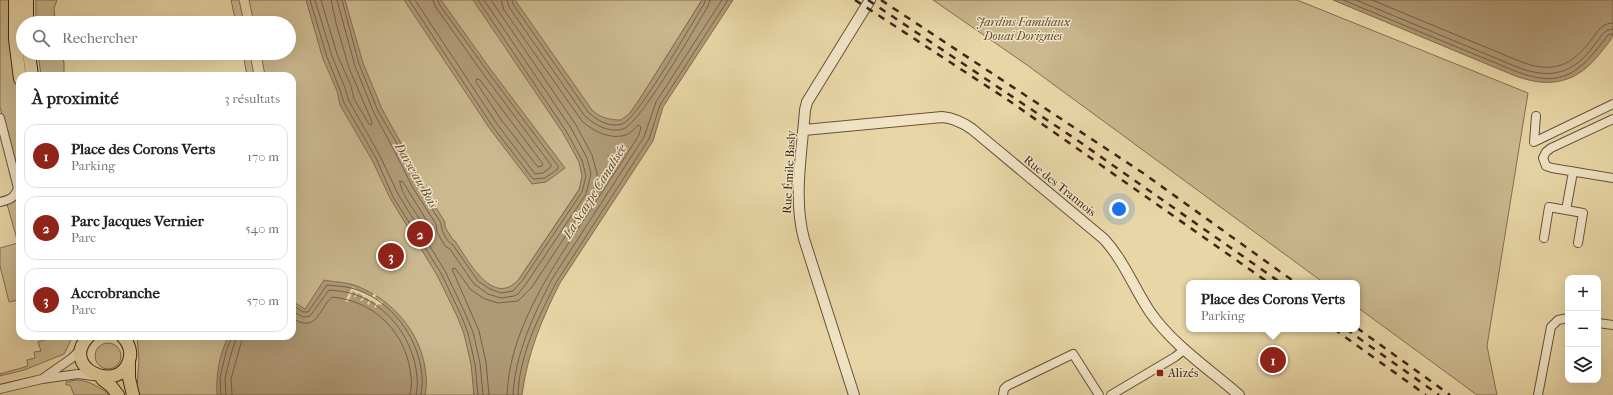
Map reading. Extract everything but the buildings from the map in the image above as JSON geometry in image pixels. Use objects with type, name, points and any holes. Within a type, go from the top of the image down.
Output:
[{"type":"main road","points":[[15,0],[16,47]]},
{"type":"main road","points":[[27,0],[27,16]]},
{"type":"main road","points":[[18,60],[19,72]]},
{"type":"main road","points":[[30,60],[31,72]]},
{"type":"main road","points":[[86,340],[81,357],[82,364],[88,372],[111,386],[118,395]]},
{"type":"main road","points":[[125,340],[130,348],[129,378],[133,395]]},
{"type":"main road","points":[[97,377],[111,379],[120,375],[126,369],[130,361]]},
{"type":"street","name":"Rue Émile Basly","points":[[854,395],[800,224],[798,202],[805,110],[809,98],[870,0]]},
{"type":"street","points":[[1536,116],[1534,142],[1613,104]]},
{"type":"street","name":"Rue des Trannois","points":[[804,130],[942,117],[962,122],[1104,240],[1117,255],[1150,311],[1166,331],[1239,395]]},
{"type":"street","points":[[0,118],[16,180]]},
{"type":"street","points":[[1613,119],[1551,148],[1544,155],[1544,161],[1548,167],[1613,178]]},
{"type":"street","points":[[1566,210],[1572,172]]},
{"type":"street","points":[[0,202],[12,198],[16,191]]},
{"type":"street","points":[[1544,238],[1549,208],[1566,210],[1583,213],[1578,243]]},
{"type":"street","points":[[1538,395],[1551,327],[1558,320],[1565,319]]},
{"type":"street","points":[[1601,323],[1613,325]]},
{"type":"street","points":[[42,379],[72,358],[86,340]]},
{"type":"street","points":[[1110,395],[1175,357],[1184,348]]},
{"type":"street","points":[[1003,395],[1004,389],[1007,386],[1073,354],[1098,395]]},
{"type":"street","points":[[0,389],[42,379],[78,374],[97,377]]},
{"type":"green space","points":[[0,0],[9,0],[10,40],[16,80],[16,169],[0,107]]},
{"type":"green space","points":[[36,0],[57,0],[54,8],[55,16],[36,16]]},
{"type":"green space","points":[[231,0],[239,0],[242,16],[234,16]]},
{"type":"green space","points":[[249,0],[702,0],[641,97],[519,279],[512,287],[474,385],[474,395],[139,395],[137,387],[139,360],[137,340],[296,340],[296,72],[264,72],[262,60],[296,60],[296,16],[252,16]]},
{"type":"green space","name":"Jardins Familiaux Douai Dorignies","points":[[933,0],[1297,0],[1528,93],[1487,346],[1497,395],[1477,395],[1360,309],[1360,280],[1320,280],[1027,65]]},
{"type":"green space","points":[[39,60],[63,60],[64,72],[40,72]]},
{"type":"green space","points":[[244,60],[251,60],[253,72],[246,72]]},
{"type":"green space","points":[[16,194],[16,236],[7,204]]},
{"type":"green space","points":[[16,244],[16,300],[9,302],[0,266],[0,248]]},
{"type":"green space","points":[[44,340],[71,340],[64,354],[24,370],[0,376],[0,374],[28,366],[27,360],[35,358],[34,352],[41,351],[38,342]]},
{"type":"green space","points":[[108,343],[117,347],[121,356],[117,365],[108,369],[99,365],[95,356],[99,347]]},
{"type":"green space","points":[[76,380],[90,383],[110,395],[74,395],[70,385],[66,385],[66,382]]},
{"type":"water","name":"La Scarpe Canalisée","points":[[306,0],[345,0],[363,63],[382,109],[421,184],[445,222],[445,227],[453,240],[474,269],[491,285],[500,288],[509,287],[519,279],[579,190],[582,176],[579,162],[563,133],[473,0],[515,0],[592,110],[605,118],[621,120],[630,113],[641,97],[702,0],[733,0],[663,107],[653,141],[560,283],[547,310],[531,351],[522,395],[474,395],[471,364],[464,334],[457,316],[437,275],[390,198],[372,160],[340,105],[337,91],[323,59]]},
{"type":"water","points":[[404,0],[441,0],[491,70],[565,168],[546,182],[532,184],[490,129]]},
{"type":"water","points":[[1333,0],[1613,0],[1613,34],[1606,46],[1592,63],[1582,71],[1562,81],[1539,82],[1513,75]]},
{"type":"water","points":[[324,280],[354,285],[381,299],[404,320],[419,346],[424,361],[426,381],[425,395],[217,395],[219,365],[227,340],[296,340],[296,303],[305,309]]},
{"type":"pier","points":[[352,287],[372,297],[374,293],[376,295],[375,298],[383,302],[381,305],[378,304],[376,308],[374,307],[376,303],[371,300],[369,305],[367,304],[369,299],[365,297],[362,301],[360,301],[363,296],[358,293],[355,298],[356,293],[353,291],[348,302],[345,301]]},
{"type":"railway","points":[[855,0],[1008,100],[1265,280]]},
{"type":"railway","points":[[868,0],[1074,138],[1277,280]]},
{"type":"railway","points":[[881,0],[1143,173],[1292,280]]},
{"type":"railway","points":[[1360,330],[1450,395]]},
{"type":"railway","points":[[1338,332],[1426,395]]},
{"type":"railway","points":[[1350,332],[1439,395]]},
{"type":"place","name":"Parc Jacques Vernier","points":[[420,234]]},
{"type":"place","name":"Accrobranche","points":[[391,256]]},
{"type":"place","name":"Place des Corons Verts","points":[[1273,360]]},
{"type":"place","name":"Alizés","points":[[1160,373]]},
{"type":"water label","name":"Darse au Bois","points":[[417,175]]}]
